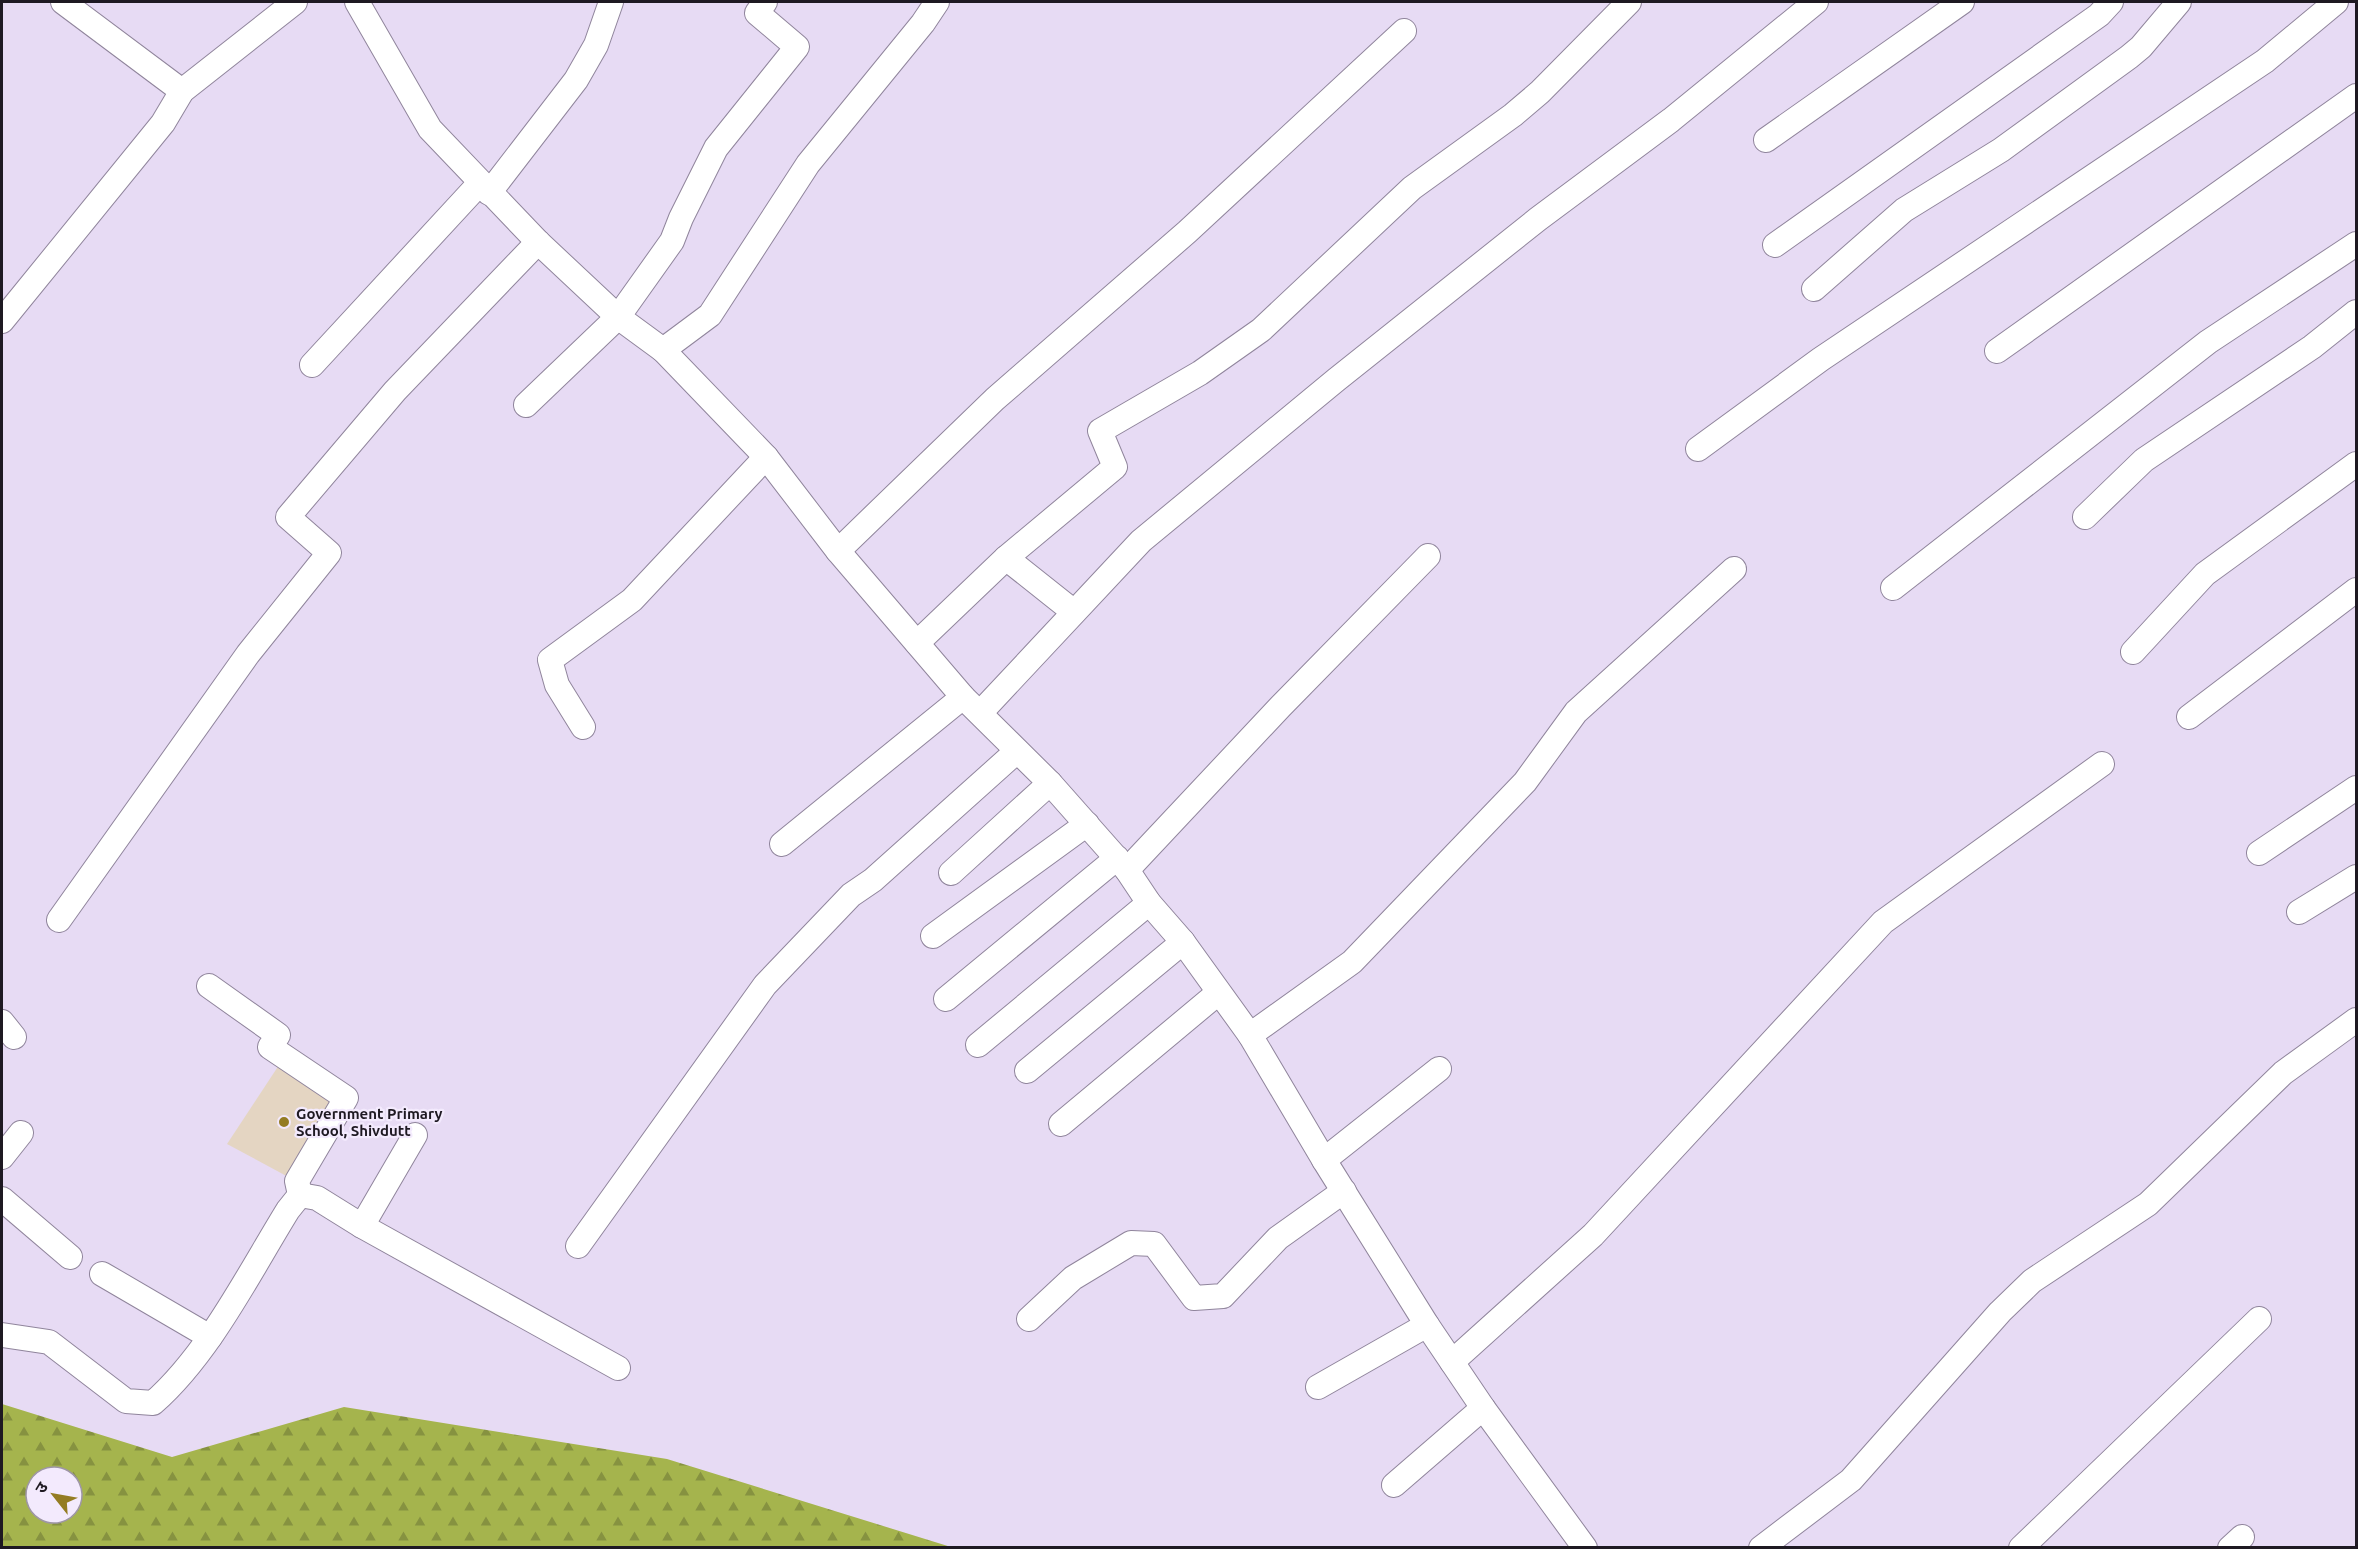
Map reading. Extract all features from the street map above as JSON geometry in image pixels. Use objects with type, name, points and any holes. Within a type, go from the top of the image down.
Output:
[{"type":"street","points":[[63,2],[182,91]]},
{"type":"street","points":[[2,321],[163,123],[182,91],[295,2]]},
{"type":"street","points":[[357,2],[430,129],[538,242],[618,316],[663,350],[766,457],[838,551],[917,644],[972,705],[1050,783],[1122,864],[1149,903],[1183,942],[1250,1035],[1324,1160],[1427,1324],[1483,1408],[1585,1548]]},
{"type":"street","points":[[312,365],[484,188],[576,80],[596,45],[611,2]]},
{"type":"street","points":[[526,405],[618,316],[672,241],[716,148],[797,46],[757,13],[765,2]]},
{"type":"street","points":[[663,350],[710,315],[808,164],[937,2]]},
{"type":"street","points":[[917,644],[1006,558],[1115,467],[1100,431],[1200,373],[1261,330],[1412,188],[1513,115],[1540,92],[1629,2]]},
{"type":"street","points":[[782,844],[972,705],[1074,612],[1141,541],[1328,387],[1538,219],[1671,120],[1816,2]]},
{"type":"street","points":[[1766,140],[1962,2]]},
{"type":"street","points":[[1775,245],[2099,15],[2111,2]]},
{"type":"street","points":[[1814,289],[1904,210],[2001,150],[2129,57],[2141,47],[2179,2]]},
{"type":"street","points":[[1698,449],[1821,359],[2265,61],[2336,2]]},
{"type":"street","points":[[838,551],[995,399],[1187,232],[1404,32]]},
{"type":"street","points":[[1997,351],[2356,96]]},
{"type":"street","points":[[59,920],[248,654],[329,553],[288,517],[395,391],[538,242]]},
{"type":"street","points":[[1893,588],[2208,342],[2356,244]]},
{"type":"street","points":[[2085,517],[2144,460],[2312,347],[2356,312]]},
{"type":"street","points":[[583,727],[557,686],[550,660],[632,600],[766,457]]},
{"type":"street","points":[[2133,652],[2205,574],[2356,464]]},
{"type":"street","points":[[946,999],[1122,864],[1428,556]]},
{"type":"street","points":[[1006,558],[1074,612]]},
{"type":"street","points":[[1250,1035],[1352,962],[1525,782],[1576,712],[1734,569]]},
{"type":"street","points":[[2189,717],[2356,590]]},
{"type":"street","points":[[578,1246],[765,985],[851,895],[873,880],[1017,752]]},
{"type":"street","points":[[1452,1362],[1593,1235],[1883,922],[2102,764]]},
{"type":"street","points":[[951,873],[1050,783]]},
{"type":"street","points":[[2259,854],[2356,788]]},
{"type":"street","points":[[933,936],[1087,824]]},
{"type":"street","points":[[2299,912],[2356,877]]},
{"type":"street","points":[[978,1045],[1149,903]]},
{"type":"street","points":[[1027,1071],[1183,942]]},
{"type":"street","points":[[210,986],[278,1035],[270,1047],[346,1098],[297,1181],[300,1195]]},
{"type":"street","points":[[1061,1124],[1218,993]]},
{"type":"street","points":[[1761,1548],[1851,1480],[1992,1321],[2032,1281],[2148,1203],[2283,1073],[2356,1020]]},
{"type":"street","points":[[1324,1160],[1439,1069]]},
{"type":"street","points":[[2,1157],[21,1133]]},
{"type":"street","points":[[362,1226],[415,1135]]},
{"type":"street","points":[[1029,1319],[1072,1278],[1131,1243],[1154,1244],[1194,1298],[1223,1296],[1278,1238],[1344,1191]]},
{"type":"street","points":[[300,1195],[317,1198],[362,1226],[618,1368]]},
{"type":"street","points":[[2,1335],[49,1342],[126,1401],[153,1403],[164,1394],[210,1337],[288,1210],[300,1195]]},
{"type":"street","points":[[2,1199],[70,1257]]},
{"type":"street","points":[[102,1274],[210,1337]]},
{"type":"street","points":[[2021,1548],[2259,1319]]},
{"type":"street","points":[[1318,1387],[1427,1324]]},
{"type":"street","points":[[1394,1485],[1483,1408]]},
{"type":"shaded area","name":"Government Primary School, Shivdutt","points":[[281,1062],[339,1100],[292,1179],[227,1144]]},
{"type":"green space","points":[[2,1404],[172,1457],[344,1407],[667,1459],[951,1547],[2,1547]]},
{"type":"place","name":"Government Primary School, Shivdutt","points":[[284,1122]]}]
